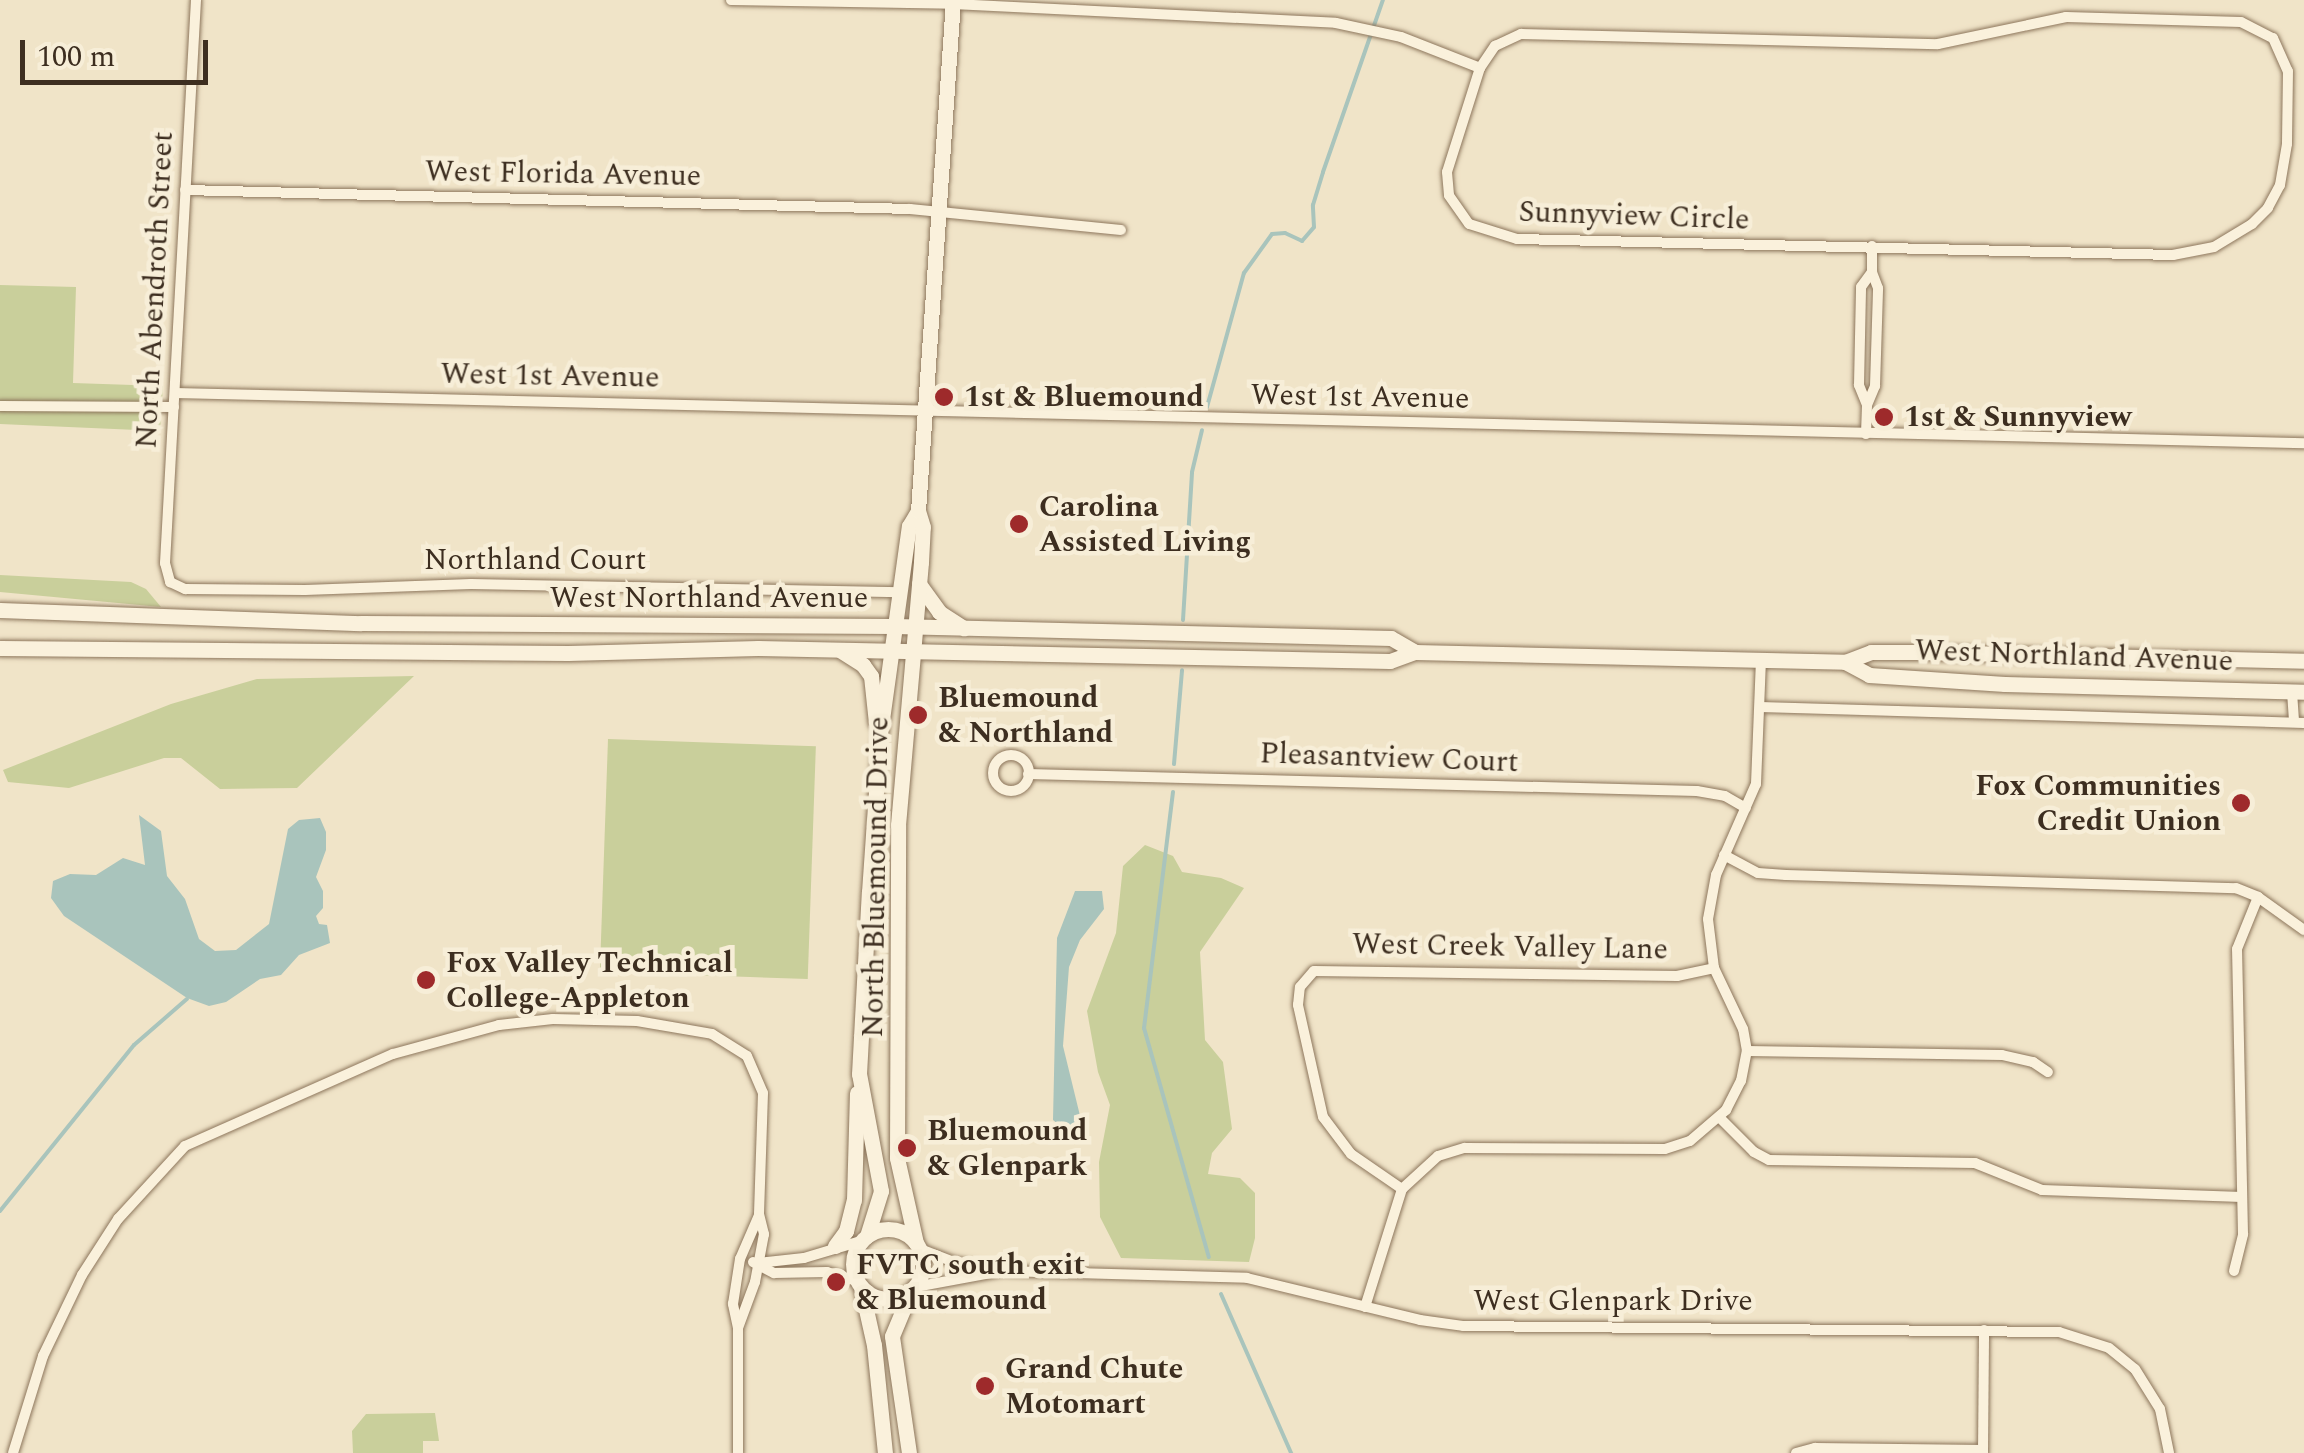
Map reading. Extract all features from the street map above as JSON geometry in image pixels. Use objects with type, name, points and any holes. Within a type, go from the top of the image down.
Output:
[{"type":"main road","name":"North Bluemound Drive","points":[[918,1246],[897,1158],[898,825],[923,527],[918,511],[953,2]]},
{"type":"main road","name":"North Bluemound Drive","points":[[864,1239],[881,1191],[859,1074],[880,734],[909,526],[918,511]]},
{"type":"main road","points":[[919,584],[940,612],[964,628]]},
{"type":"main road","name":"West Northland Avenue","points":[[0,610],[361,623],[895,626],[1390,638],[1416,652]]},
{"type":"main road","name":"West Northland Avenue","points":[[0,648],[549,652],[689,647],[1390,661],[1416,652],[1845,662],[1870,652],[1904,652],[2304,661]]},
{"type":"main road","points":[[838,649],[863,665],[871,676],[880,734]]},
{"type":"main road","name":"West Northland Avenue","points":[[1845,662],[1870,674],[1986,683],[2298,692]]},
{"type":"main road","points":[[836,1246],[846,1231],[854,1200],[859,1074]]},
{"type":"main road","points":[[885,1453],[874,1345],[853,1260],[864,1239],[893,1230],[918,1246],[923,1268],[892,1336],[909,1453]]},
{"type":"main road","points":[[859,1284],[884,1300],[913,1289]]},
{"type":"street","name":"North Abendroth Street","points":[[170,582],[165,563],[196,0]]},
{"type":"street","points":[[732,0],[953,2],[1355,26],[1401,36],[1480,68]]},
{"type":"street","name":"Sunnyview Circle","points":[[2066,17],[2242,22],[2260,28],[2282,50],[2289,92],[2280,185],[2268,208],[2252,224],[2214,248],[2173,255],[1872,246],[1516,239],[1477,230],[1453,206],[1447,172],[1480,68],[1495,46],[1529,33],[1938,44],[2066,17]]},
{"type":"street","name":"West Florida Avenue","points":[[185,190],[939,211],[990,214],[1061,227],[1121,230]]},
{"type":"street","points":[[1866,434],[1867,405],[1875,386],[1876,366],[1878,288],[1872,272],[1872,246]]},
{"type":"street","points":[[1867,405],[1858,385],[1860,287],[1872,272]]},
{"type":"street","name":"West 1st Avenue","points":[[175,393],[2304,443]]},
{"type":"street","points":[[0,406],[174,407]]},
{"type":"street","name":"Northland Court","points":[[170,582],[185,588],[285,590],[470,584],[901,592]]},
{"type":"street","points":[[1366,1307],[1402,1189],[1424,1165],[1452,1149],[1665,1149],[1690,1141],[1720,1118],[1741,1081],[1746,1051],[1742,1029],[1714,968],[1708,919],[1713,886],[1759,771],[1761,660]]},
{"type":"street","points":[[1760,707],[2299,722],[2298,692]]},
{"type":"street","name":"Pleasantview Court","points":[[1028,774],[1697,791],[1725,796],[1746,808]]},
{"type":"street","points":[[1724,855],[1758,873],[1786,875],[2236,888],[2258,897],[2304,930]]},
{"type":"street","points":[[2234,1271],[2244,1234],[2237,949],[2258,897]]},
{"type":"street","name":"West Creek Valley Lane","points":[[1402,1189],[1351,1154],[1323,1117],[1298,1005],[1306,978],[1314,971],[1341,968],[1677,976],[1714,968]]},
{"type":"street","points":[[13,1453],[37,1371],[70,1296],[114,1224],[172,1158],[202,1135],[315,1091],[393,1054],[472,1030],[554,1019],[637,1021],[723,1038],[747,1056],[764,1093],[760,1214],[764,1234],[738,1328]]},
{"type":"street","points":[[1746,1051],[2002,1055],[2032,1062],[2048,1072]]},
{"type":"street","points":[[1720,1118],[1754,1152],[1769,1160],[1975,1162],[2042,1190],[2242,1197]]},
{"type":"street","points":[[738,1453],[738,1328],[732,1304],[740,1259],[760,1214]]},
{"type":"street","points":[[740,1259],[758,1263],[804,1258],[864,1239]]},
{"type":"street","name":"West Glenpark Drive","points":[[918,1246],[954,1262],[1003,1271],[1247,1278],[1420,1320],[1476,1326],[2060,1332],[2110,1348],[2135,1370],[2153,1394],[2169,1449]]},
{"type":"street","points":[[758,1263],[774,1273],[828,1272],[859,1284]]},
{"type":"street","name":"West Glenpark Drive","points":[[913,1289],[1003,1271]]},
{"type":"street","points":[[1796,1453],[1815,1448],[1983,1452],[1984,1330]]},
{"type":"green space","points":[[0,285],[76,287],[73,383],[163,386],[160,431],[0,424]]},
{"type":"green space","points":[[0,575],[131,582],[146,589],[161,607],[0,592]]},
{"type":"green space","points":[[414,676],[297,788],[220,789],[181,758],[164,758],[69,788],[8,782],[3,770],[171,704],[257,679]]},
{"type":"green space","points":[[608,739],[816,746],[808,979],[600,972]]},
{"type":"green space","points":[[1145,845],[1173,856],[1182,872],[1221,878],[1244,888],[1200,952],[1205,1040],[1223,1062],[1232,1129],[1212,1153],[1208,1174],[1240,1178],[1255,1193],[1255,1238],[1249,1262],[1121,1258],[1100,1217],[1099,1162],[1110,1105],[1098,1072],[1087,1011],[1116,933],[1123,866]]},
{"type":"green space","points":[[435,1413],[439,1441],[423,1441],[423,1453],[353,1453],[352,1431],[366,1414]]},
{"type":"water","points":[[139,815],[161,831],[167,876],[185,899],[199,939],[215,951],[236,950],[269,924],[288,829],[299,820],[320,818],[326,832],[326,850],[316,877],[323,891],[323,908],[316,916],[319,924],[327,925],[330,943],[299,955],[281,975],[260,979],[226,1002],[209,1006],[187,998],[64,916],[51,898],[53,881],[70,874],[96,875],[123,858],[145,865]]},
{"type":"water","points":[[1075,891],[1102,891],[1104,909],[1080,940],[1069,967],[1063,1046],[1083,1128],[1067,1131],[1053,1120],[1057,938]]},
{"type":"waterway","points":[[1207,407],[1244,273],[1272,234],[1285,233],[1302,241],[1314,227],[1313,205],[1323,172],[1383,0]]},
{"type":"waterway","points":[[1183,620],[1192,472],[1202,430]]},
{"type":"waterway","points":[[1174,764],[1182,670]]},
{"type":"waterway","points":[[1173,792],[1144,1028],[1209,1257]]},
{"type":"waterway","points":[[0,1211],[134,1045],[187,999]]},
{"type":"waterway","points":[[1221,1294],[1291,1453]]},
{"type":"place","name":"1st & Bluemound","points":[[944,397]]},
{"type":"place","name":"1st & Sunnyview","points":[[1884,417]]},
{"type":"place","name":"Carolina Assisted Living","points":[[1019,524]]},
{"type":"place","name":"Bluemound & Northland","points":[[918,715]]},
{"type":"place","name":"Fox Communities Credit Union","points":[[2241,803]]},
{"type":"place","name":"Fox Valley Technical College-Appleton","points":[[426,980]]},
{"type":"place","name":"Bluemound & Glenpark","points":[[907,1148]]},
{"type":"place","name":"FVTC south exit & Bluemound","points":[[836,1282]]},
{"type":"place","name":"Grand Chute Motomart","points":[[985,1386]]}]
